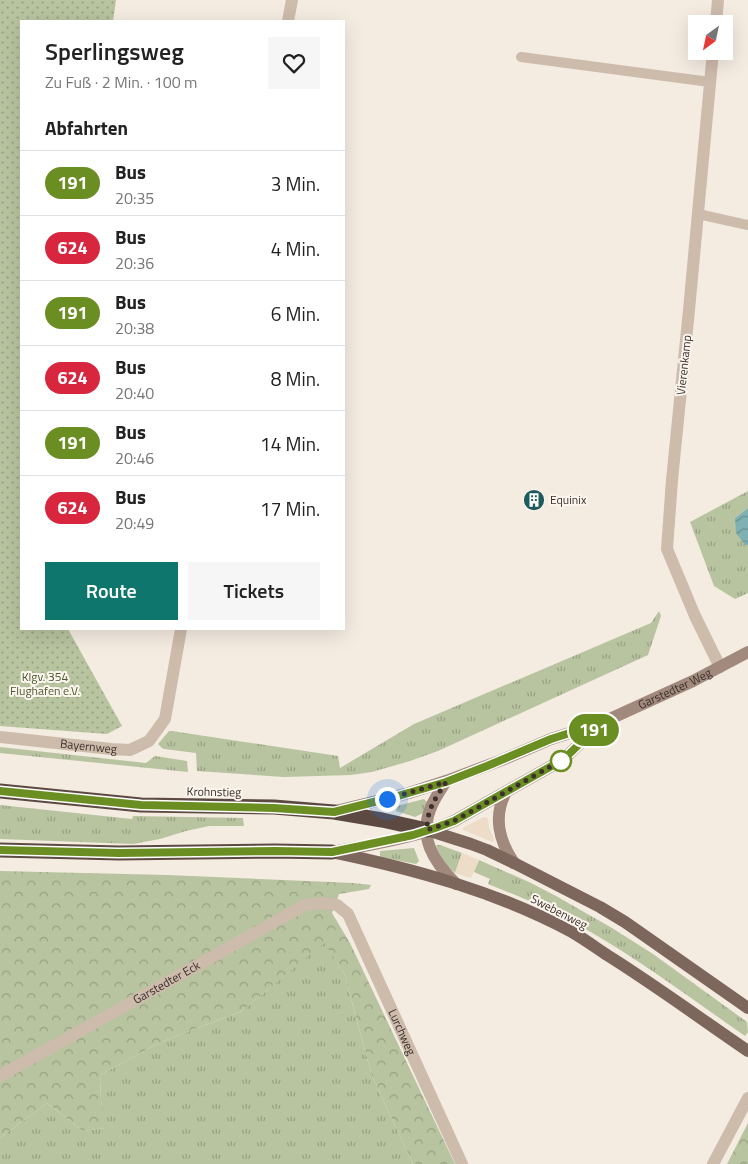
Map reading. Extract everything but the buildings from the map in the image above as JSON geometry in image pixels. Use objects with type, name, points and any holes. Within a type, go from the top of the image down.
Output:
[{"type":"highway","name":"Krohnstieg","points":[[0,791],[141,805],[274,808],[334,812],[427,830]]},
{"type":"highway","points":[[0,850],[119,853],[332,852]]},
{"type":"main road","name":"Garstedter Weg","points":[[334,812],[446,782],[551,739],[601,723],[693,681],[748,652]]},
{"type":"main road","name":"Garstedter Weg","points":[[332,852],[390,840],[454,821],[564,759],[601,723]]},
{"type":"main road","points":[[446,782],[431,806],[427,819],[427,830],[431,853],[439,866],[456,884]]},
{"type":"main road","points":[[506,792],[499,809],[499,828],[502,842],[514,863]]},
{"type":"main road","name":"Swebenweg","points":[[427,830],[471,844],[514,863],[592,903],[625,922],[748,1008]]},
{"type":"main road","name":"Swebenweg","points":[[332,852],[456,884],[524,908],[573,932],[748,1051]]},
{"type":"street","points":[[288,20],[292,0]]},
{"type":"street","points":[[717,15],[718,0]]},
{"type":"street","name":"Vierenkamp","points":[[712,60],[667,550],[720,667]]},
{"type":"street","name":"Bayernweg","points":[[0,737],[111,750],[130,750],[149,741],[165,719],[181,630]]},
{"type":"street","name":"Garstedter Eck","points":[[0,1076],[305,905],[323,903],[337,905]]},
{"type":"street","name":"Lurchweg","points":[[337,905],[348,914],[462,1164]]},
{"type":"street","points":[[713,1164],[748,1098]]},
{"type":"lane","points":[[521,57],[710,82]]},
{"type":"lane","points":[[698,214],[748,225]]},
{"type":"green space","name":"Klgv. 354 Flughafen e.V.","points":[[0,0],[116,0],[113,20],[20,20],[20,630],[69,630],[122,726],[107,734],[0,726]]},
{"type":"green space","points":[[748,491],[748,508],[735,518],[745,545],[748,545],[748,593],[735,599],[714,586],[690,522]]},
{"type":"green space","points":[[659,611],[661,616],[648,655],[438,751],[372,772],[351,775],[284,777],[197,771],[196,753],[164,749],[158,744],[169,731],[172,731],[338,756],[340,768],[414,724],[651,623]]},
{"type":"green space","points":[[0,747],[146,763],[155,756],[187,761],[188,772],[0,753]]},
{"type":"green space","points":[[424,799],[428,803],[423,813],[415,817],[396,811],[397,806]]},
{"type":"green space","points":[[0,805],[132,819],[133,816],[243,818],[244,826],[209,826],[133,844],[0,839]]},
{"type":"green space","points":[[437,845],[462,853],[455,873],[444,864]]},
{"type":"green space","points":[[414,848],[419,861],[416,864],[380,857],[380,851]]},
{"type":"green space","points":[[479,860],[556,896],[653,954],[747,1022],[748,1032],[745,1036],[648,968],[577,924],[488,884],[490,879],[474,872]]},
{"type":"green space","points":[[0,871],[167,875],[371,885],[369,889],[339,894],[332,913],[350,943],[455,1164],[413,1164],[372,1076],[344,973],[324,943],[242,1011],[161,1042],[100,1075],[101,1100],[106,1128],[83,1131],[47,1103],[0,1138]]},
{"type":"green space","points":[[324,942],[344,973],[372,1076],[413,1164],[0,1164],[0,1138],[47,1103],[83,1131],[105,1128],[100,1075],[161,1042],[242,1011]]},
{"type":"green space","points":[[748,1123],[748,1164],[727,1164]]},
{"type":"shaded area","points":[[484,817],[488,819],[489,828],[494,839],[493,842],[463,830],[464,827]]},
{"type":"shaded area","points":[[462,853],[479,860],[471,878],[455,873]]},
{"type":"water","points":[[748,508],[748,545],[745,545],[736,533],[735,518]]},
{"type":"bus line","name":"191","points":[[0,791],[141,805],[307,809],[334,812],[446,782],[551,739],[601,723],[564,759],[454,821],[413,835],[363,846],[332,852],[119,853],[0,850]]},
{"type":"place","name":"Equinix","points":[[534,500]]},
{"type":"route","points":[[387,799],[446,782],[431,806],[427,819],[427,830],[454,821],[564,759],[561,761]]}]
